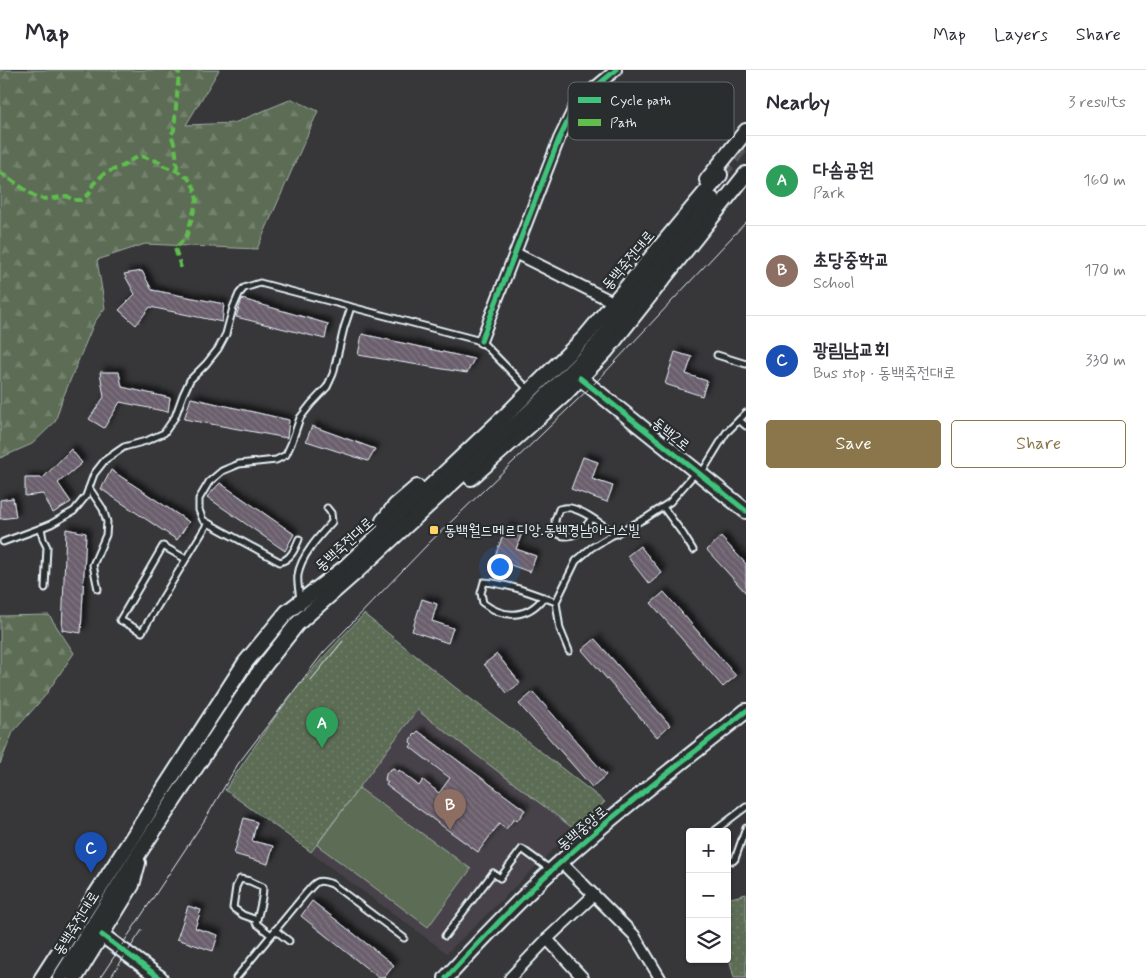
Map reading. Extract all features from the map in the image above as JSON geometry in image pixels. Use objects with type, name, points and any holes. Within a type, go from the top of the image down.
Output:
[{"type":"main road","points":[[350,570],[396,505],[500,415],[556,358],[660,239],[745,133]]},
{"type":"main road","points":[[350,570],[402,540],[566,394],[606,350],[746,174]]},
{"type":"main road","name":"동백죽전대로","points":[[60,978],[141,850],[257,675],[297,624],[350,570],[540,403],[595,347],[722,180]]},
{"type":"main road","name":"동백2로","points":[[580,378],[746,511]]},
{"type":"main road","name":"동백죽전대로","points":[[42,978],[245,663],[287,612],[350,570]]},
{"type":"main road","name":"동백중앙로","points":[[446,978],[556,866],[600,828],[746,711]]},
{"type":"main road","points":[[75,978],[132,885],[141,850]]},
{"type":"main road","points":[[33,978],[79,919]]},
{"type":"main road","points":[[102,935],[160,978]]},
{"type":"street","points":[[601,82],[616,70]]},
{"type":"street","points":[[481,341],[559,139],[568,120]]},
{"type":"street","points":[[515,252],[607,300]]},
{"type":"street","points":[[556,866],[594,895],[634,935],[660,978]]},
{"type":"street","points":[[510,978],[547,939],[594,895]]},
{"type":"street","points":[[547,939],[583,978]]},
{"type":"lane","points":[[2,542],[51,524],[74,511],[86,496],[94,474],[105,460],[124,447],[146,441],[164,432],[175,417],[190,380],[218,349],[226,334],[239,294],[244,288],[260,283],[481,341],[527,388]]},
{"type":"lane","points":[[299,539],[293,553],[286,560],[280,562],[203,520],[199,510],[199,499],[209,482],[222,470],[238,464],[276,460],[286,455],[300,418],[327,387],[351,307]]},
{"type":"lane","points":[[717,355],[746,364]]},
{"type":"lane","points":[[569,650],[560,630],[556,602],[576,561],[591,548],[646,518],[670,502],[699,472],[726,433],[746,413]]},
{"type":"lane","points":[[739,420],[746,426]]},
{"type":"lane","points":[[89,488],[104,509],[107,522],[106,535],[93,566],[98,590]]},
{"type":"lane","points":[[592,518],[588,525],[577,533],[565,536],[556,533],[555,520],[559,508],[570,507],[584,513],[592,518],[616,534]]},
{"type":"lane","points":[[663,507],[693,550]]},
{"type":"lane","points":[[300,602],[298,575],[303,561],[315,540],[332,522],[331,513],[327,508]]},
{"type":"lane","points":[[186,559],[164,546],[120,620],[142,632],[208,523]]},
{"type":"lane","points":[[41,528],[47,547],[44,588]]},
{"type":"lane","points":[[544,597],[539,604],[524,614],[511,615],[491,609],[483,603],[481,593],[484,582],[500,583],[531,592],[544,597],[556,602]]},
{"type":"lane","points":[[718,828],[746,807]]},
{"type":"lane","points":[[731,861],[735,859],[746,828]]},
{"type":"lane","points":[[444,936],[493,874],[500,878],[522,849],[556,866]]},
{"type":"lane","points":[[257,920],[243,915],[233,908],[238,878],[250,880],[263,887],[263,895],[257,920],[256,923],[289,941]]},
{"type":"lane","points":[[236,978],[317,881],[322,880],[332,884],[404,938]]},
{"type":"shaded area","points":[[417,710],[574,829],[447,953],[311,853]]},
{"type":"green space","points":[[0,70],[219,70],[186,125],[234,123],[292,99],[318,111],[257,249],[145,244],[97,260],[105,308],[94,323],[62,400],[55,422],[32,444],[0,458]]},
{"type":"green space","points":[[364,614],[456,688],[605,802],[574,829],[417,710],[311,852],[225,790],[300,684]]},
{"type":"green space","points":[[49,615],[74,653],[44,697],[13,732],[0,764],[0,616]]},
{"type":"green space","points":[[359,788],[471,869],[428,927],[317,845]]},
{"type":"green space","points":[[746,894],[746,978],[734,978],[730,963],[731,898]]},
{"type":"building","points":[[142,271],[152,290],[224,304],[222,322],[150,307],[136,325],[119,310],[135,294],[124,274]]},
{"type":"building","points":[[242,299],[328,324],[325,339],[236,317]]},
{"type":"building","points":[[362,334],[474,359],[467,373],[358,355]]},
{"type":"building","points":[[675,352],[692,357],[686,374],[707,381],[702,396],[665,384]]},
{"type":"building","points":[[100,372],[119,372],[122,387],[170,398],[168,412],[120,402],[104,428],[89,419],[104,397]]},
{"type":"building","points":[[191,398],[289,420],[287,438],[184,419]]},
{"type":"building","points":[[312,426],[375,449],[368,461],[306,441]]},
{"type":"building","points":[[71,449],[82,463],[58,483],[71,502],[53,513],[43,494],[25,496],[25,478],[43,478]]},
{"type":"building","points":[[583,457],[598,462],[592,479],[613,486],[607,502],[571,489]]},
{"type":"building","points":[[111,470],[189,522],[177,540],[101,489]]},
{"type":"building","points":[[220,483],[294,534],[285,551],[207,497]]},
{"type":"building","points":[[13,498],[16,517],[0,519],[0,500]]},
{"type":"building","points":[[506,527],[522,533],[516,549],[536,556],[530,572],[494,559]]},
{"type":"building","points":[[66,529],[86,533],[81,633],[62,630]]},
{"type":"building","points":[[721,537],[746,564],[746,593],[707,550]]},
{"type":"building","points":[[640,546],[662,573],[649,584],[627,556]]},
{"type":"building","points":[[664,592],[736,676],[723,687],[651,603]]},
{"type":"building","points":[[422,599],[437,604],[432,621],[453,628],[448,643],[412,631]]},
{"type":"building","points":[[595,639],[670,725],[657,737],[582,650]]},
{"type":"building","points":[[497,654],[520,683],[507,693],[484,664]]},
{"type":"building","points":[[533,692],[606,775],[592,787],[519,704]]},
{"type":"building","points":[[418,731],[525,810],[517,821],[514,819],[506,829],[499,824],[478,852],[386,785],[388,782],[385,780],[387,772],[393,768],[398,772],[399,770],[419,786],[423,780],[439,793],[450,778],[410,747],[412,744],[410,742],[411,738]]},
{"type":"building","points":[[244,818],[257,822],[252,841],[273,846],[268,864],[234,854]]},
{"type":"building","points":[[312,901],[394,965],[384,978],[379,978],[301,916]]},
{"type":"building","points":[[188,906],[201,910],[195,928],[218,935],[213,951],[177,939]]},
{"type":"tunnel","points":[[720,175],[746,142]]},
{"type":"tram line","points":[[100,978],[204,821],[238,764],[323,653],[428,544],[599,379],[746,222]]},
{"type":"tram line","points":[[311,680],[343,641]]},
{"type":"tram line","points":[[110,978],[142,930]]},
{"type":"marked path","points":[[174,70],[179,72],[174,130],[171,135],[176,153],[177,171]]},
{"type":"marked path","points":[[0,172],[37,198],[49,199],[67,196],[73,200],[81,200],[90,193],[93,184],[105,173],[141,156],[160,162],[164,166],[177,171],[188,178],[194,187],[197,200],[186,238],[175,248],[181,268]]},
{"type":"cycle path","points":[[601,82],[616,70]]},
{"type":"cycle path","points":[[481,341],[559,139],[568,120]]},
{"type":"cycle path","points":[[580,378],[746,511]]},
{"type":"cycle path","points":[[446,978],[511,909],[575,849],[746,711]]},
{"type":"cycle path","points":[[102,935],[160,978]]},
{"type":"place","name":"동백월드메르디앙.동백경남아너스빌","points":[[434,530]]},
{"type":"place","name":"다솜공원","points":[[322,748]]},
{"type":"place","name":"초당중학교","points":[[450,830]]},
{"type":"place","name":"광림남교회","points":[[91,873]]}]
